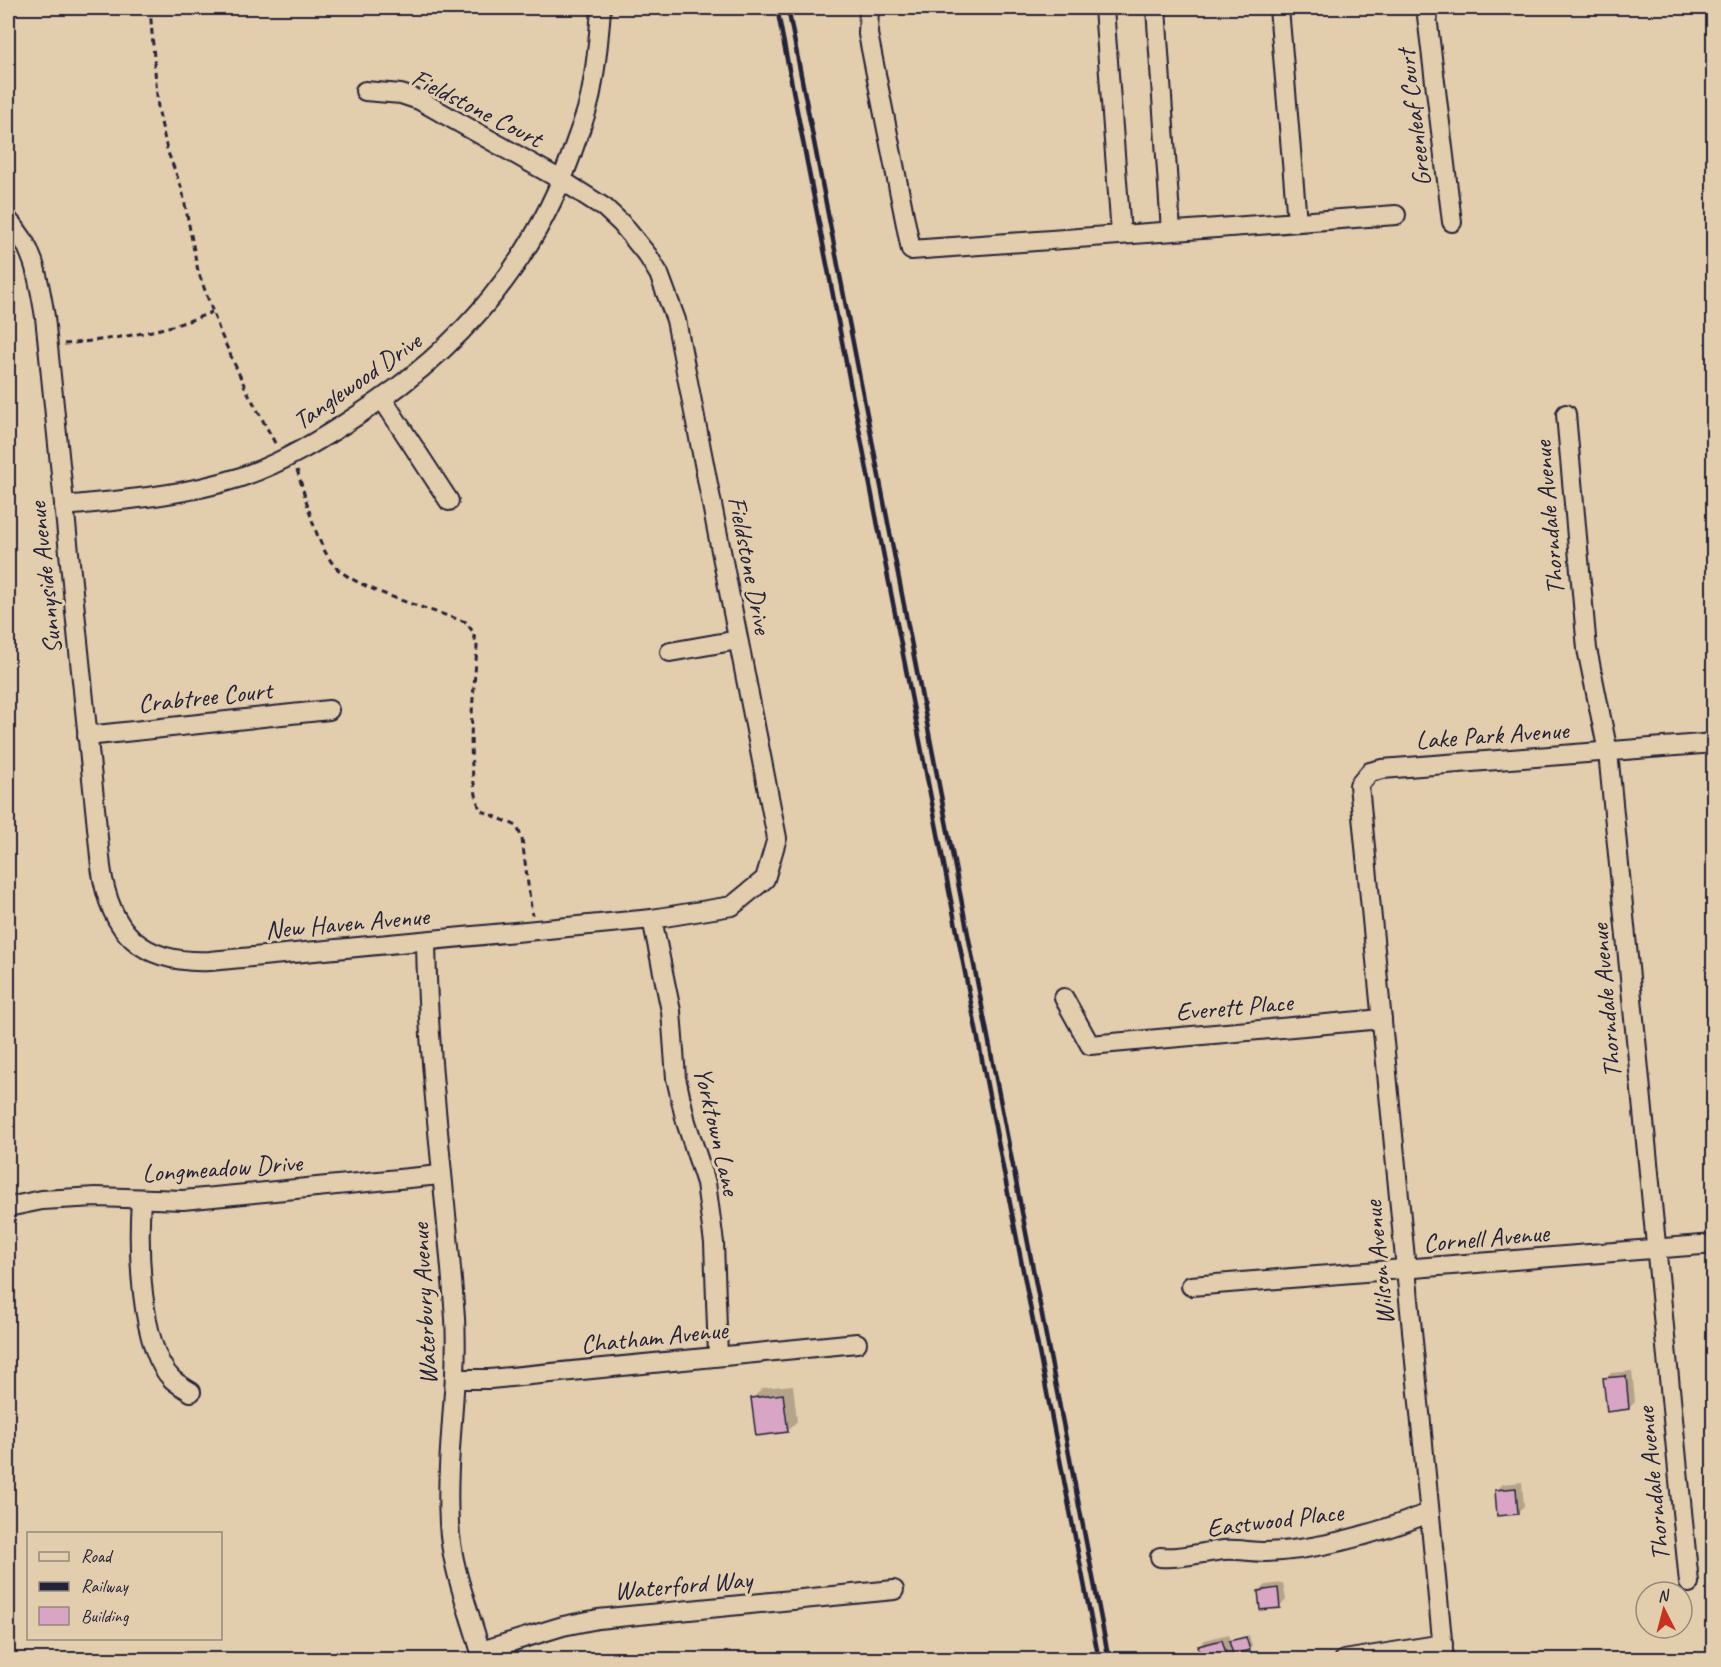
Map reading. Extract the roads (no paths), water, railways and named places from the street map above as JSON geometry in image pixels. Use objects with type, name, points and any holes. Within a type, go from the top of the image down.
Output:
[{"type":"street","name":"Tanglewood Drive","points":[[64,506],[166,495],[205,488],[240,477],[284,459],[328,435],[383,399],[437,357],[488,304],[530,244],[563,181],[590,100],[601,8]]},
{"type":"street","points":[[869,8],[868,34],[911,250],[1396,215]]},
{"type":"street","points":[[1104,8],[1121,234]]},
{"type":"street","points":[[1156,8],[1172,231]]},
{"type":"street","points":[[1279,8],[1297,222]]},
{"type":"street","name":"Greenleaf Court","points":[[1426,8],[1452,222]]},
{"type":"street","name":"Fieldstone Court","points":[[365,91],[401,94],[418,100],[563,181]]},
{"type":"street","name":"Fieldstone Drive","points":[[563,181],[605,208],[622,224],[648,256],[669,297],[704,459],[777,838],[765,879],[732,906],[652,920]]},
{"type":"street","name":"Sunnyside Avenue","points":[[8,220],[28,248],[38,272],[48,346],[101,867]]},
{"type":"street","points":[[383,399],[448,501]]},
{"type":"street","name":"Thorndale Avenue","points":[[1566,414],[1587,649],[1608,752],[1689,1580]]},
{"type":"street","points":[[670,652],[738,640]]},
{"type":"street","name":"Crabtree Court","points":[[87,736],[329,710]]},
{"type":"street","name":"Lake Park Avenue","points":[[1365,862],[1359,785],[1370,772],[1713,743]]},
{"type":"street","name":"Wilson Avenue","points":[[1365,862],[1443,1652]]},
{"type":"street","name":"New Haven Avenue","points":[[101,867],[104,892],[110,909],[127,934],[151,952],[168,959],[210,961],[383,943],[426,942],[652,920]]},
{"type":"street","name":"Yorktown Lane","points":[[652,920],[671,1011],[676,1078],[686,1122],[706,1183],[714,1243],[718,1356]]},
{"type":"street","name":"Waterbury Avenue","points":[[426,942],[426,998],[440,1175],[455,1321],[455,1379],[448,1451],[449,1525],[453,1555],[482,1655]]},
{"type":"street","name":"Everett Place","points":[[1064,998],[1090,1045],[1382,1019]]},
{"type":"street","name":"Longmeadow Drive","points":[[8,1207],[42,1200],[96,1197],[183,1200],[440,1175]]},
{"type":"street","points":[[141,1200],[141,1279],[145,1310],[158,1356],[171,1379],[191,1392]]},
{"type":"street","name":"Cornell Avenue","points":[[1191,1286],[1713,1244]]},
{"type":"street","name":"Chatham Avenue","points":[[455,1379],[490,1379],[857,1343]]},
{"type":"street","name":"Eastwood Place","points":[[1160,1557],[1177,1558],[1224,1550],[1266,1552],[1329,1544],[1400,1524],[1429,1513]]},
{"type":"street","name":"Waterford Way","points":[[482,1655],[563,1626],[598,1619],[894,1590]]},
{"type":"street","points":[[1344,1659],[1443,1652]]},
{"type":"railway","points":[[777,8],[1099,1660]]},
{"type":"railway","points":[[788,8],[1109,1660]]}]
